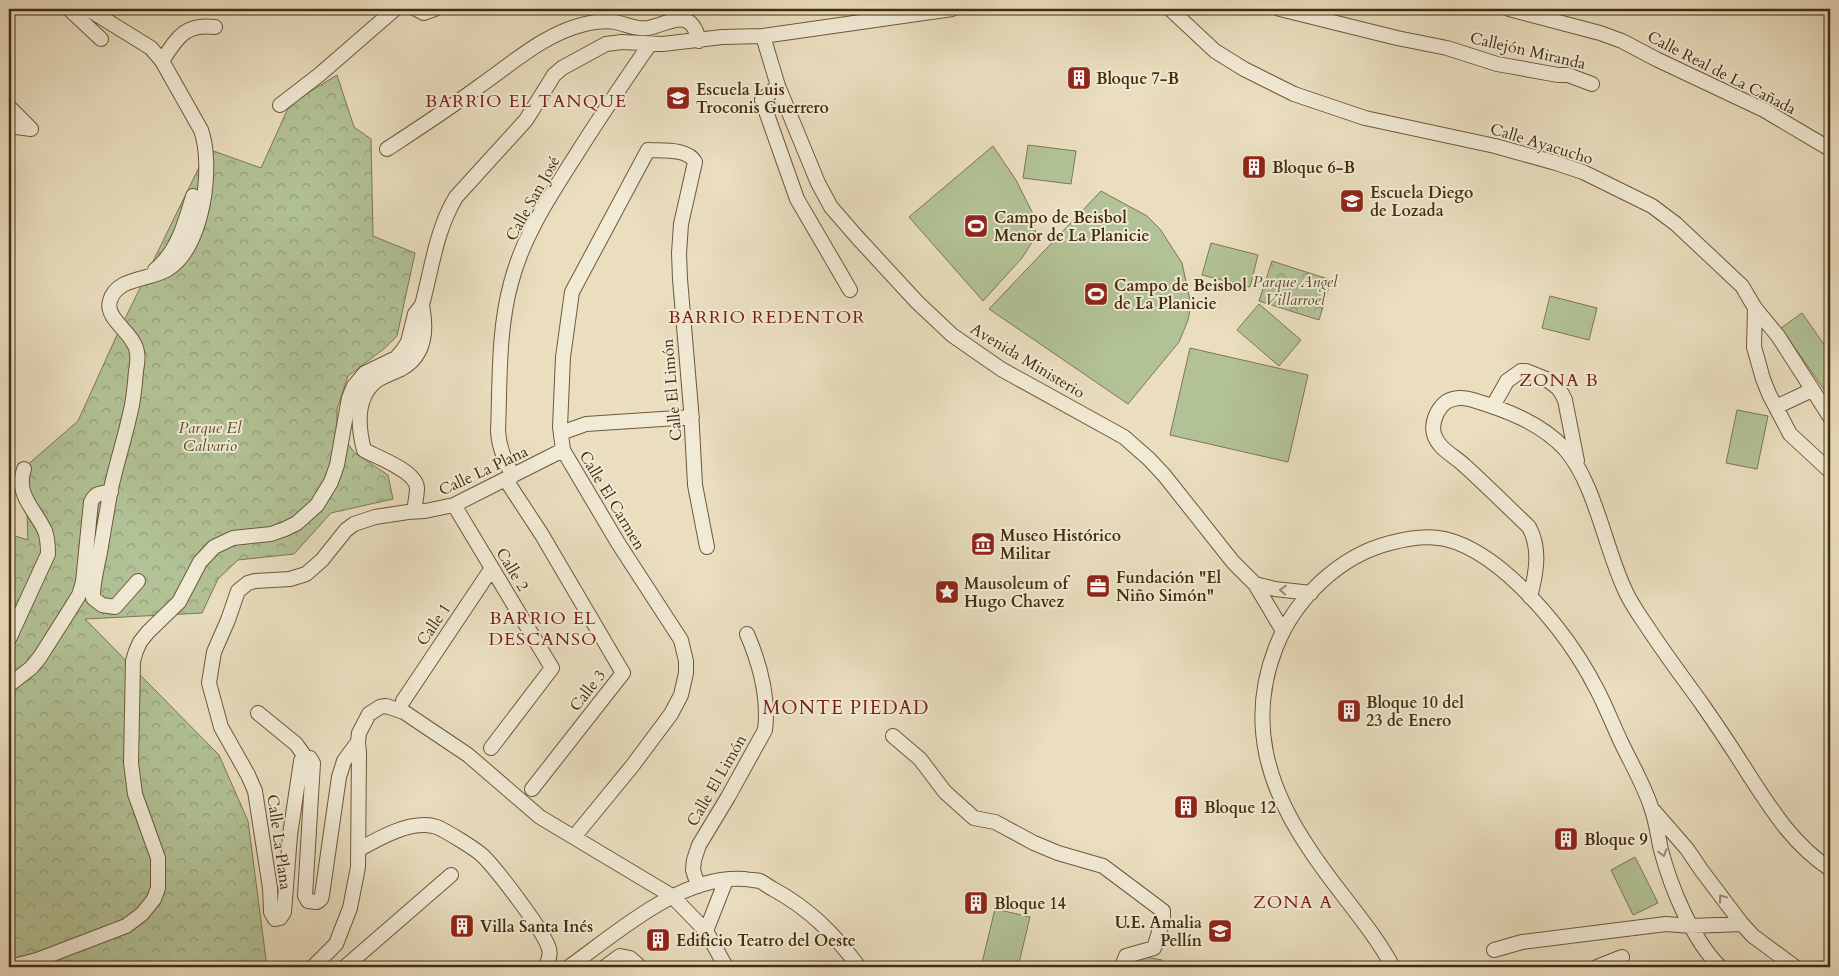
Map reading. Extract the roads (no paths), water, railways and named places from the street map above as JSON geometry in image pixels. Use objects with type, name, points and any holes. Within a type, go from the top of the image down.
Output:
[{"type":"street","points":[[69,9],[102,39]]},
{"type":"street","points":[[88,9],[145,43],[162,60],[201,130],[205,141],[205,192],[203,207],[185,252],[167,270],[122,286],[113,293],[109,301],[109,307],[113,316],[134,342],[138,360],[132,404],[110,492],[93,598],[102,605],[115,607],[138,581]]},
{"type":"street","points":[[280,105],[319,75],[395,9]]},
{"type":"street","points":[[416,9],[424,13],[435,9]]},
{"type":"street","points":[[10,967],[37,960],[126,926],[142,914],[154,899],[158,888],[158,858],[135,794],[131,763],[133,661],[140,642],[179,602],[200,562],[214,546],[233,538],[271,534],[285,529],[298,523],[316,505],[331,482],[337,466],[349,398],[354,386],[364,373],[396,358],[408,342],[415,314],[422,305],[440,232],[453,202],[526,120],[554,75],[562,68],[606,44],[614,42],[663,44],[722,37],[763,36],[952,9]]},
{"type":"street","name":"Calle Ayacucho","points":[[1170,9],[1215,50],[1244,70],[1294,94],[1365,118],[1495,146],[1556,163],[1583,172],[1639,198],[1663,213],[1742,286],[1755,308],[1778,336],[1830,417]]},
{"type":"street","name":"Callejón Miranda","points":[[1280,9],[1387,36],[1447,48],[1497,64],[1558,75],[1568,75],[1592,84]]},
{"type":"street","name":"Calle Real de La Cañada","points":[[1509,9],[1600,33],[1622,41],[1680,71],[1764,110],[1830,149]]},
{"type":"street","points":[[387,149],[445,111],[529,50],[570,28],[603,21],[640,29],[668,20],[683,20],[694,27],[699,41]]},
{"type":"street","points":[[162,60],[178,37],[186,30],[206,26],[215,27]]},
{"type":"street","name":"Avenida Ministerio","points":[[763,36],[778,86],[825,198],[857,238],[940,325],[987,359],[1124,437],[1138,449],[1161,471],[1234,562],[1255,584],[1283,631]]},
{"type":"street","name":"Calle San José","points":[[509,478],[498,440],[498,430],[503,321],[515,267],[539,215],[607,107],[650,44]]},
{"type":"street","points":[[778,86],[762,100],[776,141],[797,199],[850,290]]},
{"type":"street","points":[[9,107],[31,129],[9,126]]},
{"type":"street","name":"Calle El Limón","points":[[648,150],[682,153],[694,159],[681,224],[679,253],[692,417],[695,485],[707,546]]},
{"type":"street","name":"Calle El Carmen","points":[[574,837],[633,765],[670,714],[681,695],[685,680],[686,667],[681,640],[618,543],[563,450],[561,433],[563,356],[572,292],[648,150]]},
{"type":"street","points":[[145,277],[157,268],[171,253],[179,239],[193,196]]},
{"type":"street","points":[[414,512],[417,488],[415,482],[407,473],[364,450],[360,435],[359,413],[366,396],[376,382],[404,367],[417,356],[425,333],[425,317],[422,305]]},
{"type":"street","points":[[1755,308],[1754,347],[1763,379],[1790,434],[1830,471]]},
{"type":"street","points":[[1493,406],[1507,381],[1521,371],[1526,371],[1546,379],[1558,388],[1565,400],[1579,469]]},
{"type":"street","points":[[1776,407],[1812,390]]},
{"type":"street","points":[[1530,597],[1535,578],[1537,551],[1535,538],[1529,527],[1464,464],[1438,443],[1434,435],[1433,427],[1436,416],[1441,407],[1449,400],[1470,398],[1528,421],[1554,439],[1570,456],[1588,488],[1617,572],[1631,602],[1722,734],[1781,824],[1801,846],[1830,869]]},
{"type":"street","points":[[561,433],[586,424],[692,417]]},
{"type":"street","name":"Calle La Plana","points":[[358,742],[344,762],[339,777],[322,895],[321,899],[317,902],[308,901],[305,896],[312,761],[303,758],[299,765],[290,835],[284,912],[280,918],[275,919],[271,912],[270,888],[255,791],[221,727],[210,693],[209,683],[214,652],[238,591],[255,581],[290,579],[306,574],[322,560],[346,530],[354,524],[375,517],[425,511],[454,505],[563,450]]},
{"type":"street","points":[[9,639],[48,554],[48,542],[45,532],[23,494],[21,485],[24,469]]},
{"type":"street","name":"Calle 3","points":[[509,478],[623,673],[532,789]]},
{"type":"street","points":[[9,685],[31,668],[40,658],[79,595],[83,582],[91,502],[94,496],[110,492]]},
{"type":"street","name":"Calle 2","points":[[454,505],[552,668],[491,748]]},
{"type":"street","points":[[1393,967],[1299,834],[1280,800],[1268,764],[1262,725],[1262,697],[1265,678],[1283,631],[1295,612],[1326,577],[1368,550],[1404,539],[1428,537],[1451,541],[1478,552],[1505,572],[1559,630],[1595,686],[1651,806],[1662,852],[1675,893],[1704,951],[1720,967]]},
{"type":"street","name":"Calle 1","points":[[403,701],[492,568]]},
{"type":"street","points":[[1255,584],[1275,589],[1311,593]]},
{"type":"street","name":"Calle El Limón","points":[[698,886],[693,870],[699,845],[765,730],[765,697],[760,668],[747,634]]},
{"type":"street","points":[[313,967],[336,944],[350,908],[358,867],[360,753],[358,742],[361,726],[369,714],[386,706],[404,712],[468,755],[494,775],[530,809],[672,896],[706,931],[726,967]]},
{"type":"street","points":[[258,713],[296,744],[306,758]]},
{"type":"street","points":[[893,736],[920,759],[945,792],[974,818],[995,822],[1034,843],[1103,866],[1163,911],[1163,920],[1154,948],[1126,956],[1122,967]]},
{"type":"street","points":[[1651,806],[1687,850],[1742,924],[1753,936],[1795,967]]},
{"type":"street","points":[[358,850],[383,836],[414,826],[436,827],[481,854],[494,868],[540,930],[550,954],[545,967]]},
{"type":"street","points":[[346,967],[450,875]]},
{"type":"street","points":[[706,931],[726,880]]},
{"type":"street","points":[[569,967],[656,905],[672,896],[711,882],[726,880],[759,881],[786,895],[819,921],[859,967]]},
{"type":"street","points":[[1494,950],[1522,942],[1666,924],[1692,926],[1742,924]]},
{"type":"street","points":[[606,967],[620,956],[635,963]]},
{"type":"street","points":[[1597,967],[1622,957]]},
{"type":"place","name":"Bloque 7-B","points":[[1079,78]]},
{"type":"place","name":"Escuela Luis Troconis Guerrero","points":[[678,98]]},
{"type":"place","name":"Bloque 6-B","points":[[1254,167]]},
{"type":"place","name":"Escuela Diego de Lozada","points":[[1352,201]]},
{"type":"place","name":"Campo de Beisbol Menor de La Planicie","points":[[976,226]]},
{"type":"place","name":"Campo de Beisbol de La Planicie","points":[[1096,294]]},
{"type":"place","name":"Museo Histórico Militar","points":[[983,544]]},
{"type":"place","name":"Fundación \"El Niño Simón\"","points":[[1098,586]]},
{"type":"place","name":"Mausoleum of Hugo Chavez","points":[[947,592]]},
{"type":"place","name":"Bloque 10 del 23 de Enero","points":[[1349,711]]},
{"type":"place","name":"Bloque 12","points":[[1186,807]]},
{"type":"place","name":"Bloque 9","points":[[1566,839]]},
{"type":"place","name":"Bloque 14","points":[[976,903]]},
{"type":"place","name":"Villa Santa Inés","points":[[462,926]]},
{"type":"place","name":"U.E. Amalia Pellín","points":[[1220,931]]},
{"type":"place","name":"Edificio Teatro del Oeste","points":[[658,940]]},
{"type":"district","name":"BARRIO EL TANQUE","points":[[526,101]]},
{"type":"district","name":"BARRIO REDENTOR","points":[[767,317]]},
{"type":"district","name":"ZONA B","points":[[1559,380]]},
{"type":"district","name":"BARRIO EL DESCANSO","points":[[543,628]]},
{"type":"district","name":"MONTE PIEDAD","points":[[846,707]]},
{"type":"district","name":"ZONA A","points":[[1293,902]]},
{"type":"park label","name":"Parque Angel Villarroel","points":[[1295,290]]},
{"type":"park label","name":"Parque El Calvario","points":[[210,436]]}]
